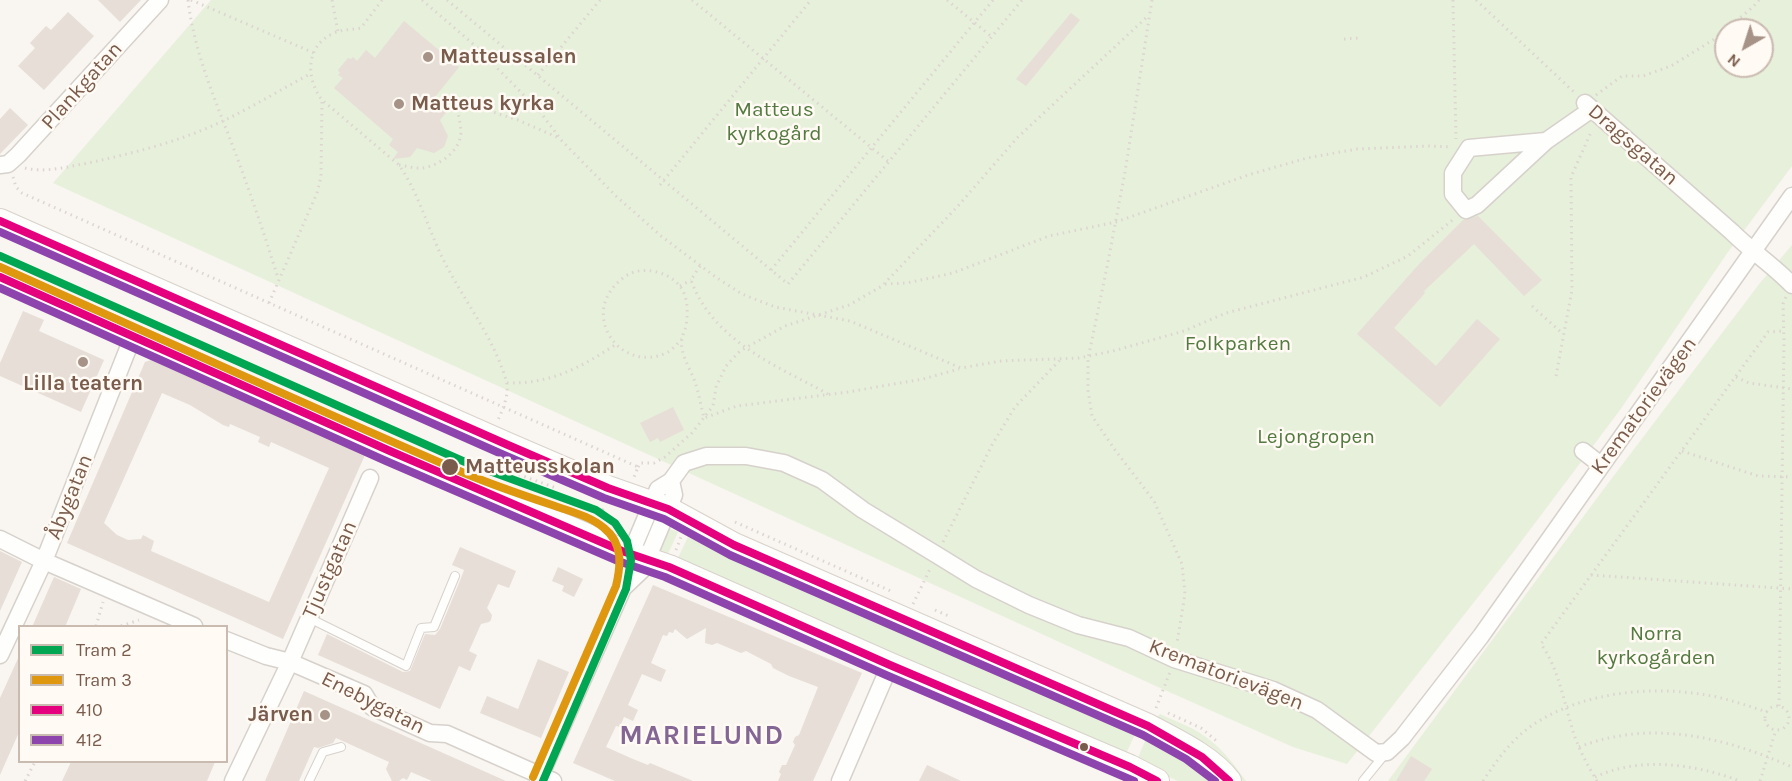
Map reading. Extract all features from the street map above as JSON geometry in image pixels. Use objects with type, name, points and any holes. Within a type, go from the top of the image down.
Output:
[{"type":"main road","points":[[0,221],[508,445],[608,488],[663,507],[734,545],[1157,731],[1181,743],[1223,773],[1229,781]]},
{"type":"main road","points":[[0,277],[401,456],[649,559],[890,665],[1130,766],[1157,781]]},
{"type":"street","name":"Plankgatan","points":[[4,165],[26,147],[160,0]]},
{"type":"street","points":[[1545,141],[1469,148],[1453,173],[1453,194],[1466,210],[1477,205],[1545,141],[1592,109]]},
{"type":"street","name":"Dragsgatan","points":[[1592,109],[1752,252],[1778,270],[1791,285]]},
{"type":"street","name":"Krematorievägen","points":[[663,507],[684,463],[706,456],[746,456],[784,463],[822,480],[863,510],[936,555],[976,579],[1029,605],[1078,625],[1129,638],[1174,659],[1273,690],[1317,710],[1377,753],[1387,752],[1402,738],[1481,636],[1792,196]]},
{"type":"street","name":"Åbygatan","points":[[0,655],[44,561],[133,336]]},
{"type":"street","points":[[1583,450],[1601,465]]},
{"type":"street","name":"Tjustgatan","points":[[233,781],[290,662],[370,478]]},
{"type":"street","points":[[544,779],[623,588],[649,559],[663,507]]},
{"type":"street","points":[[0,538],[44,561],[189,625]]},
{"type":"street","name":"Enebygatan","points":[[228,641],[266,656],[290,662],[364,694],[372,707],[430,733],[447,734],[544,779]]},
{"type":"street","points":[[840,781],[890,665]]},
{"type":"lane","points":[[309,618],[406,666],[421,628],[434,627],[455,576]]},
{"type":"lane","points":[[309,781],[323,752],[341,747]]},
{"type":"lane","points":[[1363,781],[1387,752]]},
{"type":"path","points":[[278,279],[250,194],[202,65],[191,25],[190,0],[314,53]]},
{"type":"path","points":[[332,0],[338,32]]},
{"type":"path","points":[[382,0],[361,28],[338,32],[324,39],[310,63],[313,85],[322,100],[399,165],[408,177],[447,268],[482,328],[507,383],[504,406]]},
{"type":"path","points":[[422,0],[472,43],[511,82],[541,113],[560,138],[616,196],[661,236],[700,266],[742,294],[775,307],[850,321],[961,368]]},
{"type":"path","points":[[447,0],[788,284],[1022,0]]},
{"type":"path","points":[[538,75],[600,0]]},
{"type":"path","points":[[692,0],[889,162]]},
{"type":"path","points":[[660,185],[811,0]]},
{"type":"path","points":[[947,0],[992,37]]},
{"type":"path","points":[[771,270],[993,0]]},
{"type":"path","points":[[1152,0],[1116,222],[1088,355],[1088,390],[1092,416],[1154,501],[1182,564],[1185,594],[1174,659],[1157,731]]},
{"type":"path","points":[[883,285],[908,283],[953,273],[1049,236],[1116,222],[1248,175],[1307,158],[1357,148],[1456,147],[1453,0]]},
{"type":"path","name":"Dragsgatan","points":[[1476,0],[1592,109]]},
{"type":"path","points":[[1556,376],[1572,291],[1571,177],[1592,109],[1622,76],[1643,76],[1671,66],[1713,40],[1759,0]]},
{"type":"path","points":[[649,559],[663,507],[633,478],[640,463],[654,463],[665,457],[692,433],[713,406],[716,387],[726,366],[744,348],[785,326],[849,305],[883,285],[958,206],[1017,138],[1149,15]]},
{"type":"path","points":[[1344,39],[1359,38]]},
{"type":"path","points":[[4,165],[38,171],[126,155],[223,121],[310,74]]},
{"type":"path","points":[[399,165],[421,168],[436,165],[447,158],[456,147],[461,134],[455,98],[518,120],[560,138]]},
{"type":"path","points":[[269,303],[319,185],[322,100]]},
{"type":"path","points":[[4,165],[15,187],[22,193],[638,467]]},
{"type":"path","points":[[704,418],[737,406],[829,395],[923,379],[961,368],[1001,361],[1060,360],[1113,351],[1184,331],[1227,313],[1364,277],[1408,256],[1466,210]]},
{"type":"path","points":[[680,286],[691,280],[700,266]]},
{"type":"path","points":[[682,339],[670,351],[654,356],[638,355],[615,345],[608,334],[604,320],[604,306],[608,292],[625,275],[637,270],[665,274],[680,286],[685,293],[687,308],[682,348],[696,384],[704,418]]},
{"type":"path","points":[[691,280],[696,297],[706,310],[744,348],[829,395]]},
{"type":"path","points":[[1779,706],[1784,388],[1783,304],[1791,285]]},
{"type":"path","points":[[1532,306],[1563,334]]},
{"type":"path","points":[[1740,781],[1704,770],[1656,764],[1632,765],[1612,770],[1596,779],[1579,747],[1547,653],[1540,644],[1768,332],[1784,332]]},
{"type":"path","points":[[507,383],[530,383],[561,374],[587,363],[615,345]]},
{"type":"path","points":[[906,621],[987,453],[1015,407],[1060,360]]},
{"type":"path","points":[[1736,377],[1749,383],[1792,389]]},
{"type":"path","points":[[1682,451],[1758,476],[1792,477]]},
{"type":"path","points":[[483,464],[497,470],[498,467]]},
{"type":"path","points":[[1591,575],[1792,589]]},
{"type":"path","points":[[97,625],[108,589]]},
{"type":"path","points":[[1483,781],[1515,740],[1538,721],[1567,707],[1610,696],[1665,692],[1700,694],[1767,712]]},
{"type":"path","points":[[1772,707],[1785,708],[1791,722],[1786,727],[1776,730],[1767,725],[1765,719],[1767,712],[1772,707]]},
{"type":"path","points":[[1760,781],[1776,730]]},
{"type":"path","points":[[1579,747],[1615,736],[1663,732],[1712,739],[1767,756],[1792,767]]},
{"type":"path","points":[[25,781],[34,763]]},
{"type":"green space","name":"Folkparken","points":[[211,0],[1792,0],[1792,166],[1728,252],[1620,410],[1511,555],[1347,764],[1293,747],[53,183]]},
{"type":"green space","name":"Norra kyrkogården","points":[[1792,245],[1792,781],[1388,781],[1603,490],[1760,283]]},
{"type":"green space","points":[[668,528],[678,532],[667,556],[659,552]]},
{"type":"green space","points":[[688,537],[1135,734],[1125,756],[677,560]]},
{"type":"green space","points":[[1160,714],[1205,736],[1226,755],[1246,781],[1241,781],[1155,719]]},
{"type":"green space","points":[[1146,739],[1178,753],[1216,781],[1178,781],[1136,762]]},
{"type":"building","points":[[98,0],[141,0],[120,22]]},
{"type":"building","points":[[68,12],[94,36],[44,90],[18,66],[35,48],[30,43],[46,26],[51,30]]},
{"type":"building","points":[[1071,13],[1080,20],[1026,86],[1016,79]]},
{"type":"building","points":[[404,21],[459,67],[435,97],[449,109],[440,120],[448,136],[444,147],[434,153],[417,148],[410,157],[393,159],[398,152],[389,145],[393,139],[334,88],[343,78],[338,75],[340,73],[338,70],[348,58],[353,57],[357,61],[366,50],[375,58]]},
{"type":"building","points":[[10,108],[28,125],[0,154],[0,119]]},
{"type":"building","points":[[1478,216],[1542,280],[1524,296],[1474,244],[1424,291],[1425,293],[1394,328],[1436,366],[1477,319],[1500,339],[1440,407],[1357,334],[1420,263],[1463,220]]},
{"type":"building","points":[[23,311],[44,320],[39,331],[104,360],[81,412],[0,376],[0,363]]},
{"type":"building","points":[[151,360],[365,455],[283,639],[67,543],[145,362]],"holes":[[[162,393],[190,405],[223,425],[229,427],[230,424],[260,437],[258,442],[269,447],[271,442],[329,468],[269,602],[151,551],[154,541],[143,535],[141,539],[128,540],[117,535],[104,523]]]},
{"type":"building","points":[[673,407],[684,430],[660,442],[658,438],[650,442],[640,423]]},
{"type":"building","points":[[460,547],[516,571],[509,588],[498,584],[487,608],[492,615],[491,620],[481,624],[469,651],[477,655],[470,671],[459,666],[440,709],[318,655],[327,634],[403,672],[410,671],[425,634],[435,635],[440,629],[461,578],[464,570],[452,565]]},
{"type":"building","points":[[0,551],[22,562],[0,611]]},
{"type":"building","points":[[558,567],[583,579],[574,597],[562,591],[564,586],[552,581]]},
{"type":"building","points":[[54,577],[81,589],[66,625],[33,625]]},
{"type":"building","points":[[653,585],[862,673],[813,781],[778,781],[781,774],[779,772],[782,765],[786,765],[795,745],[793,742],[795,737],[799,735],[818,687],[773,668],[771,664],[746,651],[741,653],[717,643],[712,645],[705,643],[706,628],[687,639],[675,629],[667,636],[663,635],[651,663],[666,670],[661,682],[642,674],[628,705],[638,710],[633,721],[624,717],[620,727],[616,726],[606,747],[693,781],[615,781],[573,763]]},
{"type":"building","points":[[18,658],[18,734],[0,775],[0,698]]},
{"type":"building","points":[[538,659],[569,672],[541,738],[480,713],[487,696],[518,709]]},
{"type":"building","name":"Järven","points":[[304,691],[506,781],[432,781],[411,772],[407,780],[403,778],[399,781],[392,781],[386,769],[389,762],[336,738],[333,743],[318,748],[314,747],[299,781],[265,781]]},
{"type":"building","points":[[1411,756],[1432,769],[1424,781],[1396,781]]},
{"type":"building","points":[[71,763],[215,763],[207,781],[62,781]]},
{"type":"building","points":[[927,765],[961,781],[919,781]]},
{"type":"tram line","name":"2","points":[[0,256],[465,462],[596,510],[615,523],[627,541],[631,560],[626,589],[543,781]]},
{"type":"tram line","name":"3","points":[[0,267],[457,470],[581,515],[604,528],[615,540],[619,555],[616,586],[533,777]]},
{"type":"transit line","name":"410","points":[[0,221],[508,445],[608,488],[668,509],[734,545],[1148,726],[1202,757],[1229,781]]},
{"type":"transit line","name":"412","points":[[0,232],[504,455],[604,498],[664,519],[730,555],[1143,735],[1186,759],[1215,781]]},
{"type":"transit line","name":"410","points":[[0,277],[390,451],[622,551],[669,567],[890,665],[1130,767],[1157,781]]},
{"type":"transit line","name":"412","points":[[0,288],[386,461],[618,561],[665,577],[1134,781]]},
{"type":"place","name":"Matteussalen","points":[[428,57]]},
{"type":"place","name":"Matteus kyrka","points":[[399,104]]},
{"type":"place","name":"Lilla teatern","points":[[83,362]]},
{"type":"place","name":"Matteusskolan","points":[[450,467]]},
{"type":"place","name":"Järven","points":[[325,715]]},
{"type":"district","name":"MARIELUND","points":[[702,736]]},
{"type":"park label","name":"Matteus kyrkogård","points":[[774,122]]},
{"type":"park label","name":"Lejongropen","points":[[1316,437]]}]
